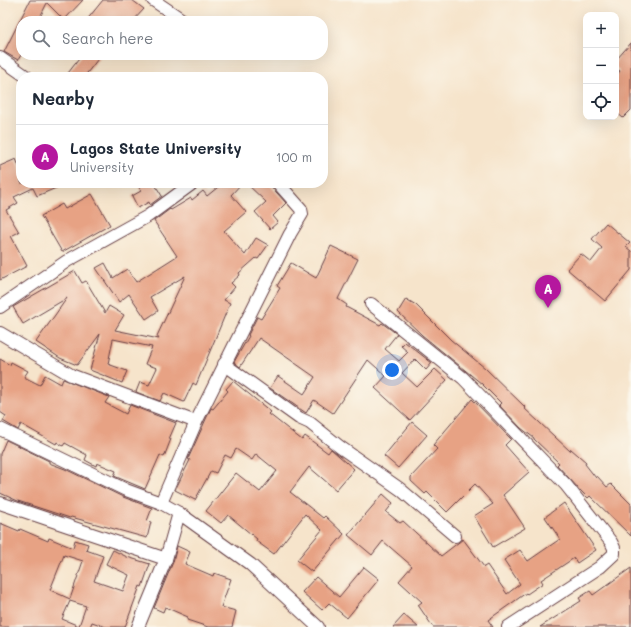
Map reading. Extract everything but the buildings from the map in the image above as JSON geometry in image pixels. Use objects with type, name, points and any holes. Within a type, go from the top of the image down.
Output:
[{"type":"street","points":[[153,0],[177,16]]},
{"type":"street","points":[[0,58],[20,72]]},
{"type":"street","points":[[0,307],[67,261],[148,216],[186,188]]},
{"type":"street","points":[[161,503],[196,422],[224,364],[290,234],[302,214],[301,209],[282,188]]},
{"type":"street","points":[[371,304],[463,378],[566,485],[611,542],[614,548],[614,554],[600,568],[508,627]]},
{"type":"street","points":[[0,333],[71,375],[196,422]]},
{"type":"street","points":[[224,364],[299,418],[310,423],[340,447],[400,489],[455,536]]},
{"type":"street","points":[[0,429],[126,490],[161,503],[179,513],[250,564],[318,627]]},
{"type":"street","points":[[0,502],[166,559]]},
{"type":"street","points":[[138,627],[166,559],[179,513]]},
{"type":"place","name":"Lagos State University","points":[[548,308]]}]
